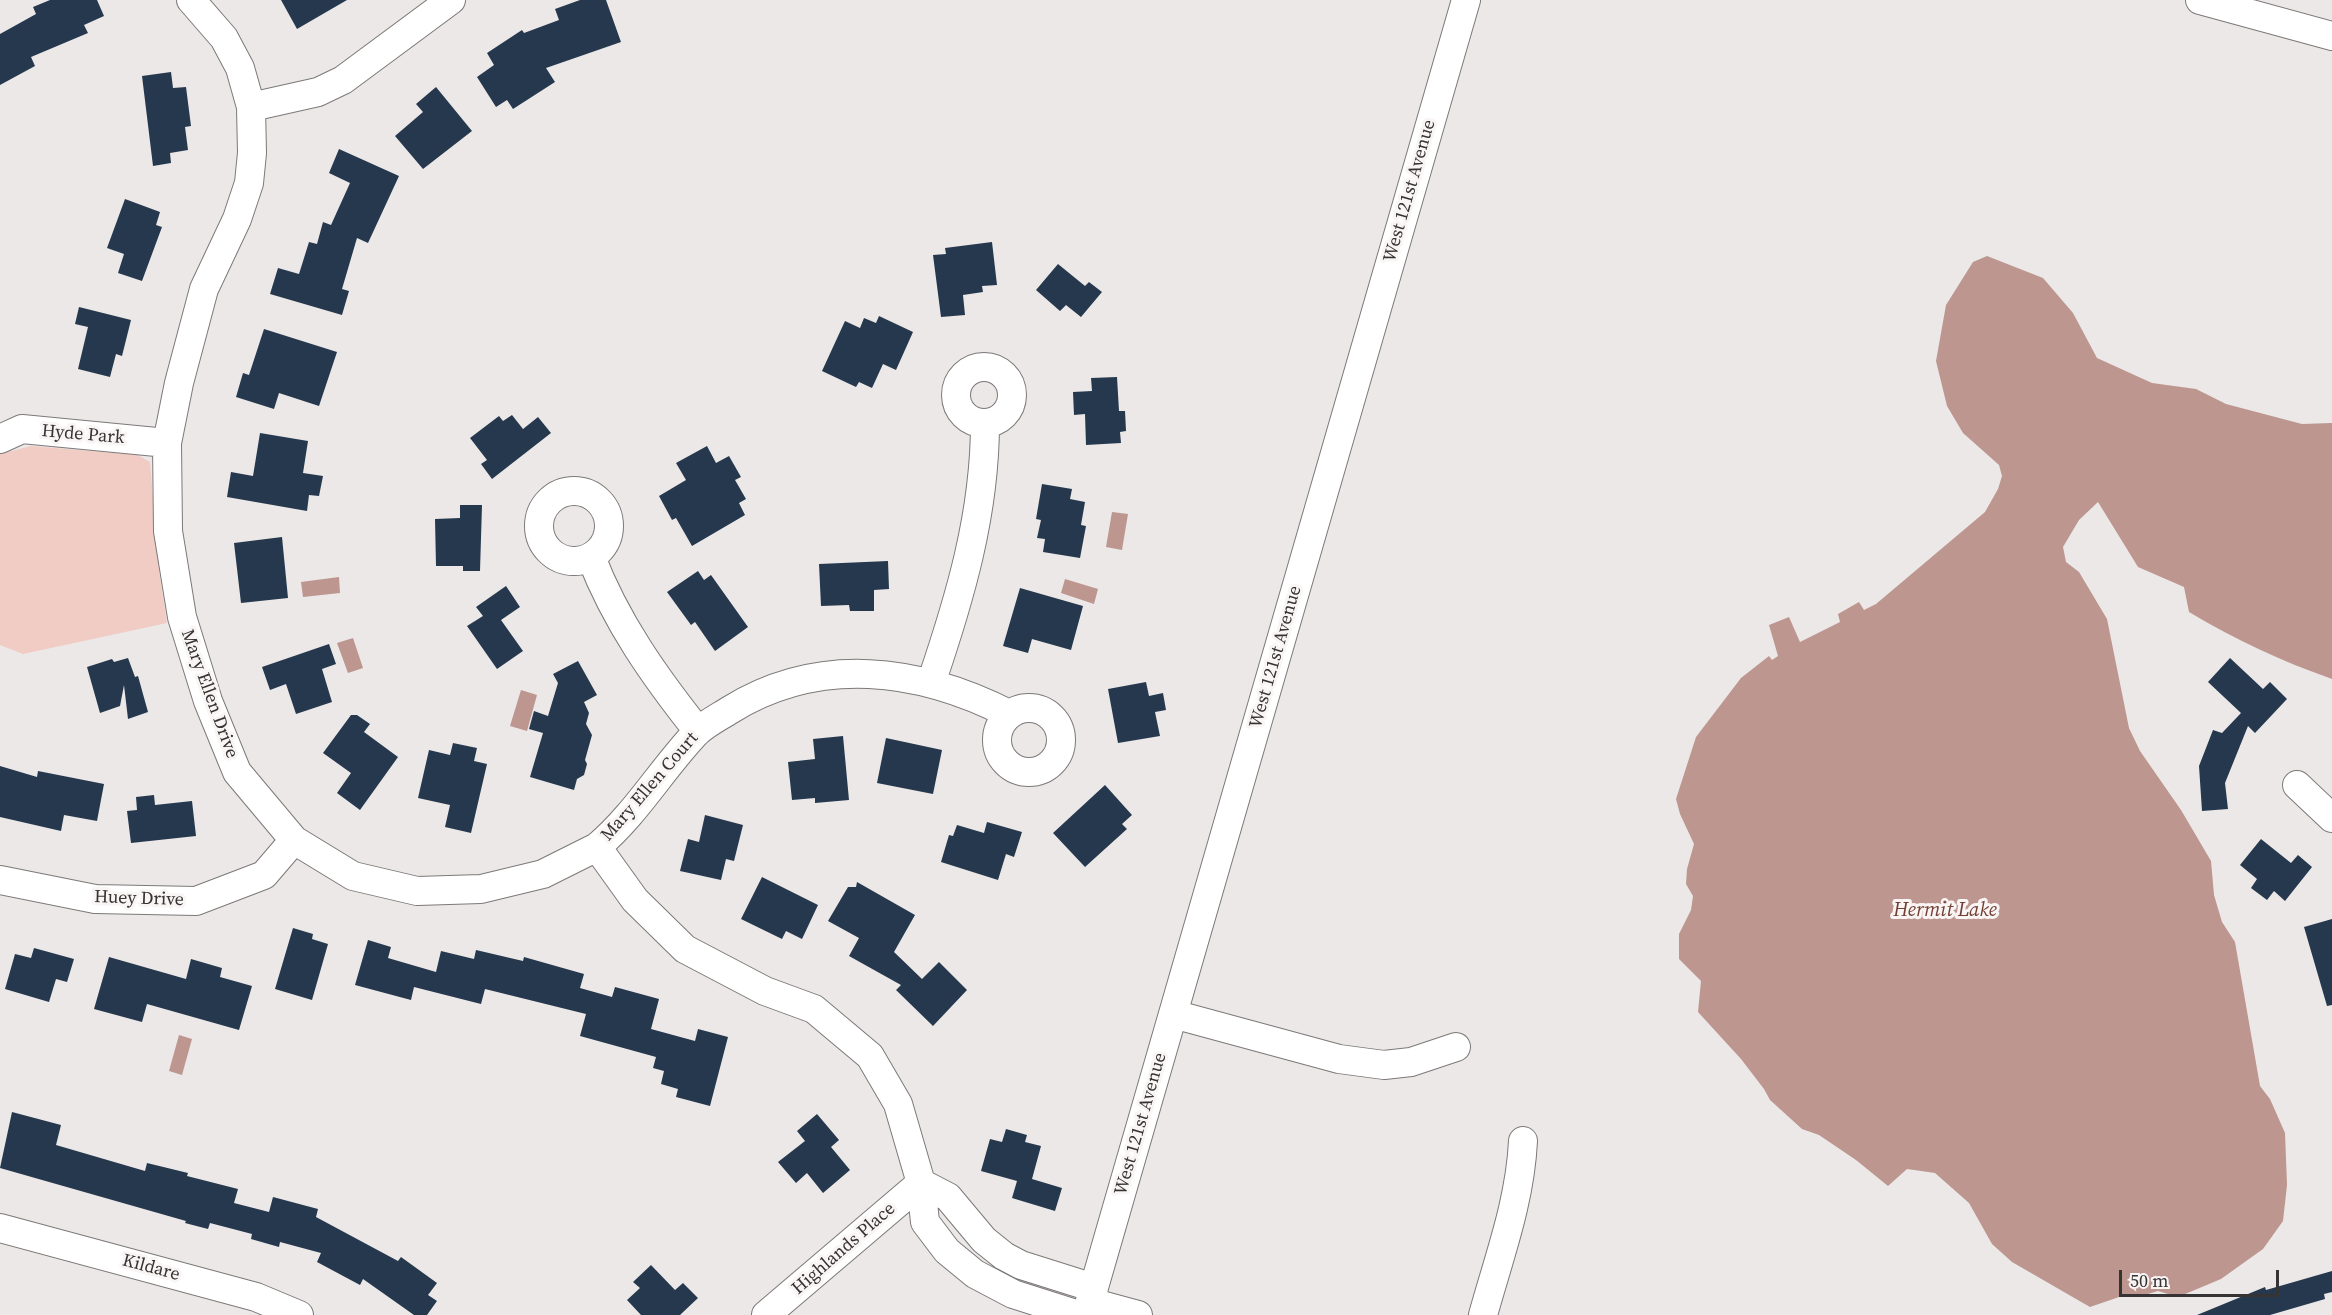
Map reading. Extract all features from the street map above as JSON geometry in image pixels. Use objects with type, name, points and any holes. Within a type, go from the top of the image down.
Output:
[{"type":"street","name":"Mary Ellen Drive","points":[[191,0],[224,38],[240,68],[251,107],[252,153],[249,183],[237,219],[204,289],[190,336],[167,443],[168,531],[182,617],[208,701],[237,772],[294,840],[353,876],[417,891],[481,889],[543,874],[597,847]]},
{"type":"street","points":[[251,107],[318,92],[343,80],[452,0]]},
{"type":"street","name":"West 121st Avenue","points":[[1087,1305],[1466,0]]},
{"type":"street","points":[[2200,0],[2332,36]]},
{"type":"street","points":[[932,683],[973,545],[980,499],[985,423]]},
{"type":"street","name":"Hyde Park","points":[[0,439],[22,429],[167,443]]},
{"type":"street","points":[[591,557],[607,597],[656,679],[698,731]]},
{"type":"street","name":"Mary Ellen Court","points":[[597,847],[627,819],[698,731],[746,700],[784,684],[822,675],[868,674],[932,683],[1009,714]]},
{"type":"street","points":[[2297,784],[2332,818]]},
{"type":"street","name":"Huey Drive","points":[[0,880],[96,898],[196,901],[264,875],[294,840]]},
{"type":"street","points":[[597,847],[635,900],[685,949],[765,991],[814,1009],[870,1056],[898,1104],[921,1183],[948,1197],[984,1240],[1004,1256],[1087,1305],[1138,1315]]},
{"type":"street","points":[[1173,1014],[1339,1059],[1384,1065],[1411,1062],[1456,1047]]},
{"type":"street","points":[[1483,1315],[1514,1209],[1521,1177],[1523,1142]]},
{"type":"street","name":"Highlands Place","points":[[766,1315],[798,1306],[921,1183]]},
{"type":"street","name":"Kildare","points":[[0,1228],[256,1297],[299,1315]]},
{"type":"shaded area","points":[[31,446],[138,455],[150,462],[159,571],[167,623],[23,654],[0,645],[0,454]]},
{"type":"water","name":"Hermit Lake","points":[[1987,256],[2043,278],[2073,313],[2097,358],[2152,383],[2196,389],[2226,404],[2302,424],[2332,423],[2332,679],[2259,649],[2189,612],[2184,587],[2138,567],[2098,502],[2079,520],[2063,547],[2066,562],[2079,572],[2107,619],[2129,728],[2140,751],[2181,810],[2211,861],[2214,895],[2222,922],[2235,942],[2260,1086],[2270,1099],[2285,1133],[2287,1185],[2283,1221],[2263,1249],[2221,1279],[2178,1297],[2158,1291],[2141,1296],[2122,1296],[2090,1307],[2012,1262],[1992,1244],[1969,1203],[1935,1173],[1907,1169],[1888,1186],[1856,1160],[1819,1135],[1802,1129],[1770,1100],[1741,1059],[1698,1012],[1701,981],[1679,959],[1679,934],[1691,910],[1693,896],[1686,884],[1687,869],[1694,844],[1680,814],[1676,799],[1696,737],[1741,678],[1769,656],[1772,660],[1778,656],[1769,625],[1789,617],[1800,642],[1840,622],[1838,614],[1859,602],[1864,610],[1876,604],[1985,512],[1998,489],[2002,476],[1999,465],[1963,433],[1947,406],[1936,361],[1946,305],[1973,262]]},
{"type":"water","points":[[1112,512],[1128,514],[1122,550],[1106,547]]},
{"type":"water","points":[[339,577],[340,593],[303,597],[301,582]]},
{"type":"water","points":[[1065,579],[1098,589],[1094,604],[1061,593]]},
{"type":"water","points":[[353,638],[363,668],[348,673],[337,643]]},
{"type":"water","points":[[521,690],[537,695],[527,731],[510,726]]},
{"type":"water","points":[[179,1035],[192,1039],[182,1075],[169,1071]]},
{"type":"building","points":[[50,0],[97,0],[104,16],[84,25],[88,33],[31,57],[35,66],[0,85],[0,34],[36,14],[33,7]]},
{"type":"building","points":[[281,0],[347,0],[297,29]]},
{"type":"building","points":[[580,0],[606,0],[621,42],[546,68],[555,82],[513,109],[507,100],[496,107],[477,77],[494,65],[487,53],[522,30],[524,33],[559,20],[555,9]]},
{"type":"building","points":[[171,72],[173,88],[186,87],[191,126],[185,127],[188,150],[170,153],[171,163],[153,166],[142,76]]},
{"type":"building","points":[[436,87],[472,131],[423,169],[395,136],[423,112],[416,104]]},
{"type":"building","points":[[339,149],[399,176],[368,243],[357,238],[342,289],[349,291],[342,315],[270,294],[278,268],[299,274],[309,242],[317,244],[323,222],[331,225],[350,183],[329,173]]},
{"type":"building","points":[[125,199],[160,212],[156,225],[162,227],[142,281],[118,273],[124,254],[107,248]]},
{"type":"building","points":[[992,242],[997,285],[982,286],[983,292],[963,295],[965,315],[941,317],[933,255],[946,254],[945,248]]},
{"type":"building","points":[[1058,264],[1085,286],[1089,282],[1102,292],[1081,317],[1066,305],[1060,311],[1036,290]]},
{"type":"building","points":[[79,307],[131,320],[122,356],[116,354],[110,377],[78,369],[88,327],[75,324]]},
{"type":"building","points":[[879,316],[913,332],[896,370],[883,364],[872,388],[859,382],[856,387],[822,371],[845,321],[860,328],[864,318],[876,323]]},
{"type":"building","points":[[264,329],[337,352],[319,406],[279,393],[274,409],[236,397],[243,373],[249,375]]},
{"type":"building","points":[[1117,377],[1119,411],[1125,411],[1126,431],[1120,432],[1121,443],[1086,445],[1085,414],[1074,415],[1073,392],[1092,391],[1091,378]]},
{"type":"building","points":[[512,415],[523,429],[538,417],[551,433],[492,479],[481,464],[487,460],[470,438],[499,416],[503,421]]},
{"type":"building","points":[[260,433],[308,441],[303,473],[323,476],[319,496],[309,495],[307,511],[227,497],[231,472],[253,476]]},
{"type":"building","points":[[707,446],[716,463],[729,456],[741,477],[735,480],[746,499],[739,503],[745,515],[692,546],[676,518],[672,520],[659,496],[686,480],[676,463]]},
{"type":"building","points":[[1042,484],[1072,489],[1070,499],[1085,502],[1081,525],[1086,526],[1080,558],[1043,552],[1045,539],[1037,538],[1041,520],[1036,519]]},
{"type":"building","points":[[460,505],[482,505],[480,571],[463,571],[463,566],[436,566],[435,519],[460,518]]},
{"type":"building","points":[[282,537],[288,598],[241,603],[234,543]]},
{"type":"building","points":[[888,561],[889,589],[874,590],[874,611],[850,611],[849,605],[821,606],[819,564]]},
{"type":"building","points":[[698,571],[704,580],[711,575],[748,627],[715,651],[695,622],[691,625],[667,592]]},
{"type":"building","points":[[506,586],[520,607],[501,620],[523,651],[497,669],[467,626],[483,616],[476,607]]},
{"type":"building","points":[[1020,588],[1083,606],[1071,650],[1032,639],[1028,653],[1003,646]]},
{"type":"building","points":[[329,644],[336,664],[322,669],[332,702],[296,714],[286,684],[270,690],[262,667]]},
{"type":"building","points":[[128,658],[135,677],[138,676],[148,712],[128,719],[124,685],[120,706],[100,713],[87,667],[112,659],[114,662]]},
{"type":"building","points":[[2230,658],[2263,689],[2270,682],[2287,699],[2255,733],[2248,726],[2225,783],[2228,809],[2202,811],[2199,766],[2213,730],[2222,733],[2241,713],[2208,682]]},
{"type":"building","points":[[578,661],[597,695],[584,702],[589,713],[586,724],[592,735],[585,760],[587,764],[584,775],[577,779],[574,790],[530,777],[543,733],[529,729],[534,711],[548,716],[558,683],[553,674]]},
{"type":"building","points":[[1146,682],[1149,696],[1163,693],[1166,710],[1155,712],[1160,736],[1118,743],[1108,689]]},
{"type":"building","points":[[351,715],[357,715],[370,724],[364,732],[398,757],[360,810],[337,793],[351,773],[323,753]]},
{"type":"building","points":[[843,736],[849,800],[815,803],[815,798],[792,800],[788,762],[815,759],[813,739]]},
{"type":"building","points":[[886,738],[942,750],[933,794],[877,783]]},
{"type":"building","points":[[453,743],[477,748],[474,761],[487,764],[471,833],[445,827],[450,805],[418,798],[429,750],[450,755]]},
{"type":"building","points":[[0,766],[37,777],[38,771],[104,784],[97,821],[64,815],[61,831],[0,817]]},
{"type":"building","points":[[1105,785],[1132,815],[1122,824],[1127,829],[1085,867],[1053,833]]},
{"type":"building","points":[[154,795],[155,805],[192,801],[196,836],[131,843],[127,811],[137,810],[136,797]]},
{"type":"building","points":[[705,815],[743,825],[734,861],[726,859],[721,880],[680,871],[688,839],[699,842]]},
{"type":"building","points":[[987,822],[1022,832],[1014,857],[1006,854],[998,880],[941,862],[949,835],[953,836],[957,825],[984,833]]},
{"type":"building","points":[[2261,839],[2291,863],[2298,855],[2312,867],[2285,901],[2274,891],[2267,900],[2251,888],[2257,879],[2240,865]]},
{"type":"building","points":[[762,877],[818,905],[802,939],[786,931],[782,939],[741,919]]},
{"type":"building","points":[[857,882],[915,915],[894,952],[922,979],[939,962],[967,990],[933,1026],[896,990],[901,985],[849,956],[859,938],[828,921],[848,887],[856,887]]},
{"type":"building","points":[[2332,919],[2332,1005],[2327,1006],[2304,927]]},
{"type":"building","points":[[293,928],[313,934],[312,939],[328,944],[312,1000],[275,989]]},
{"type":"building","points":[[368,940],[391,947],[388,958],[436,972],[441,951],[474,959],[476,950],[523,961],[524,957],[584,974],[580,988],[612,997],[615,987],[659,999],[651,1029],[695,1041],[698,1029],[728,1037],[710,1106],[676,1097],[678,1089],[661,1084],[664,1071],[653,1068],[656,1057],[580,1036],[586,1014],[485,989],[481,1004],[414,987],[411,1000],[355,985]]},
{"type":"building","points":[[34,948],[74,959],[67,982],[56,979],[49,1002],[5,989],[15,954],[31,958]]},
{"type":"building","points":[[109,957],[186,979],[191,959],[222,968],[220,977],[252,986],[239,1030],[147,1004],[142,1022],[94,1009]]},
{"type":"building","points":[[12,1112],[61,1125],[56,1145],[145,1171],[147,1163],[238,1189],[234,1203],[269,1212],[273,1197],[318,1209],[316,1217],[398,1261],[401,1257],[437,1283],[428,1295],[437,1301],[427,1315],[414,1315],[363,1279],[360,1285],[317,1262],[321,1253],[280,1242],[279,1247],[251,1239],[252,1234],[210,1223],[208,1229],[185,1223],[186,1221],[0,1168]]},
{"type":"building","points":[[817,1114],[839,1140],[831,1147],[850,1170],[823,1193],[807,1173],[796,1183],[778,1162],[805,1141],[797,1131]]},
{"type":"building","points":[[1006,1129],[1027,1135],[1025,1142],[1041,1146],[1032,1179],[1062,1188],[1055,1211],[1012,1198],[1017,1181],[981,1171],[990,1139],[1002,1142]]},
{"type":"building","points":[[651,1265],[675,1290],[683,1283],[698,1298],[680,1315],[641,1315],[627,1300],[640,1288],[633,1282]]},
{"type":"building","points":[[2332,1271],[2332,1292],[2324,1294],[2325,1299],[2270,1315],[2197,1315],[2265,1287],[2266,1290]]}]
